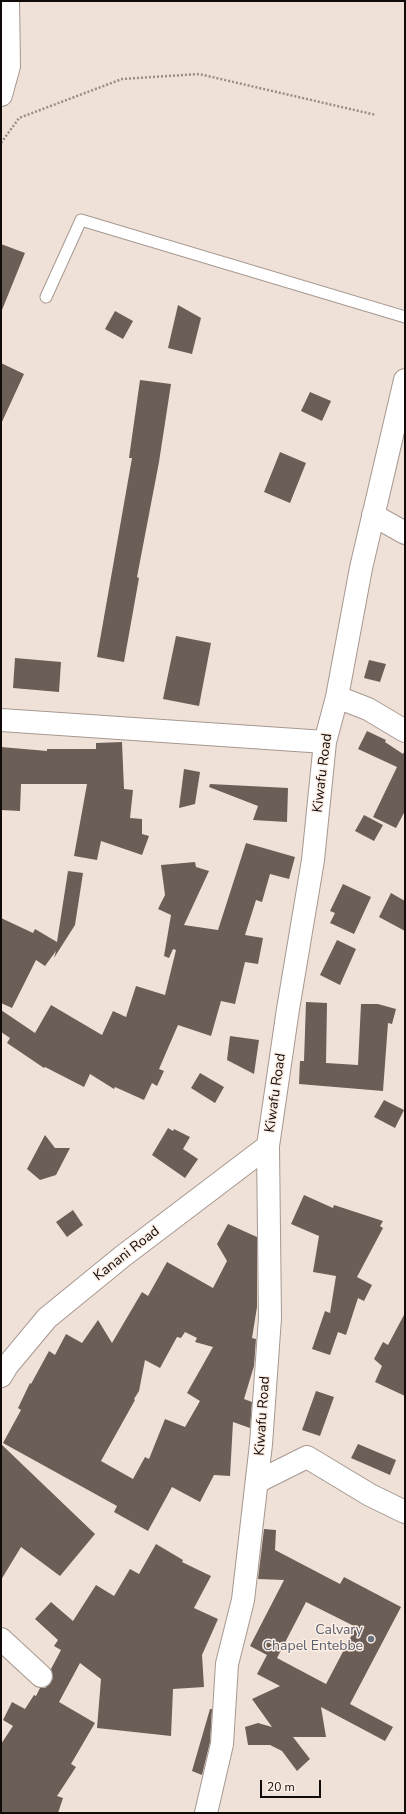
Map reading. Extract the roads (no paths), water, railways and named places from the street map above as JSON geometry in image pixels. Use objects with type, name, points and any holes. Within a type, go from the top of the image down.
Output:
[{"type":"street","points":[[1,95],[8,66],[8,1]]},
{"type":"street","name":"Kiwafu Road","points":[[206,1813],[222,1744],[228,1664],[244,1600],[261,1444],[270,1318],[268,1146],[288,1009],[313,860],[325,742],[337,697],[361,568],[405,380]]},
{"type":"street","points":[[373,515],[405,533]]},
{"type":"street","points":[[337,697],[368,709],[405,731]]},
{"type":"street","points":[[1,720],[325,742]]},
{"type":"street","name":"Kanani Road","points":[[1,1376],[7,1366],[47,1318],[123,1256],[268,1146]]},
{"type":"street","points":[[257,1482],[308,1457],[370,1495],[405,1512]]},
{"type":"street","points":[[1,1639],[42,1676]]},
{"type":"lane","points":[[46,297],[81,220],[405,317]]},
{"type":"place","name":"Calvary Chapel Entebbe","points":[[371,1639]]}]
